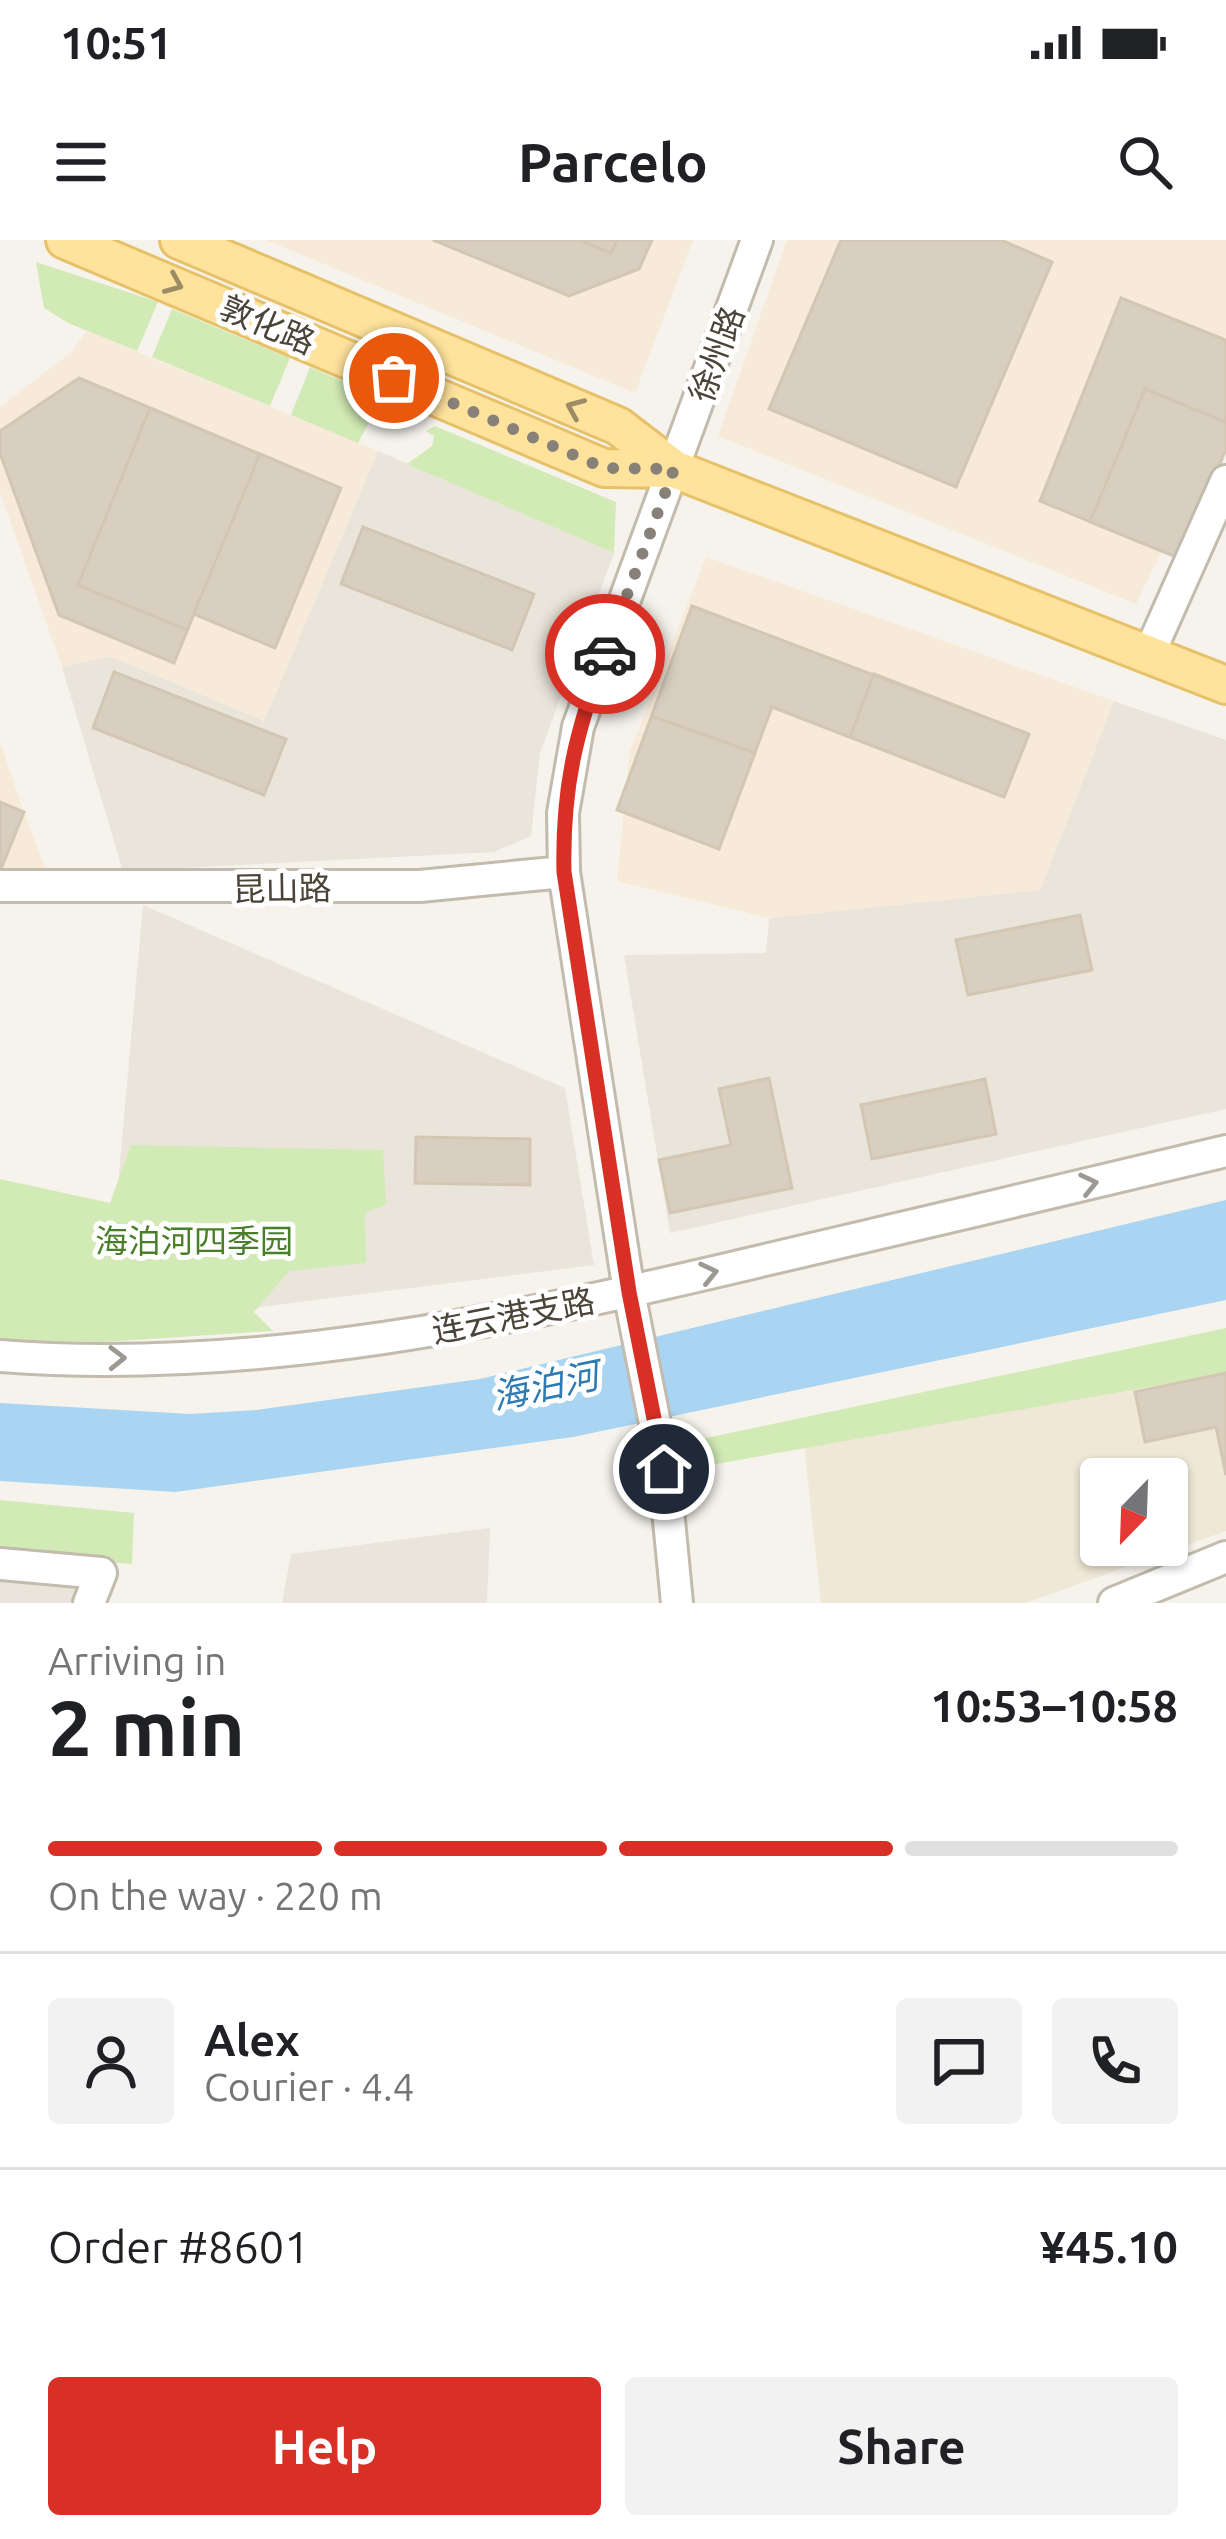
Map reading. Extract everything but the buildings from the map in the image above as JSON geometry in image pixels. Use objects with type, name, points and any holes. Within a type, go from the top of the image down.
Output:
[{"type":"main road","name":"敦化路","points":[[65,240],[604,468],[674,469]]},
{"type":"main road","name":"敦化路","points":[[179,240],[618,426],[674,469],[1226,685]]},
{"type":"street","name":"徐州路","points":[[677,1603],[664,1469],[629,1292],[564,872],[563,813],[578,727],[758,240]]},
{"type":"street","points":[[1149,654],[1226,481]]},
{"type":"street","name":"昆山路","points":[[0,886],[420,886],[564,872]]},
{"type":"street","name":"连云港支路","points":[[0,1356],[139,1358],[342,1343],[489,1322],[1226,1151]]},
{"type":"street","points":[[1114,1603],[1226,1557]]},
{"type":"street","points":[[0,1564],[100,1573],[89,1603]]},
{"type":"shaded area","points":[[266,240],[693,240],[635,393]]},
{"type":"shaded area","points":[[787,240],[1226,240],[1226,418],[1136,604],[718,436]]},
{"type":"shaded area","points":[[87,331],[378,451],[264,721],[110,656],[62,667],[0,492],[0,407],[70,353]]},
{"type":"shaded area","points":[[378,451],[614,553],[540,753],[531,836],[494,852],[123,871],[62,667],[110,656],[264,721]]},
{"type":"shaded area","points":[[706,557],[1114,701],[1040,890],[769,918],[617,881],[630,751]]},
{"type":"shaded area","points":[[1114,701],[1226,740],[1226,1109],[670,1233],[624,955],[766,953],[769,918],[1040,890]]},
{"type":"shaded area","points":[[0,743],[24,812],[45,868],[0,869]]},
{"type":"shaded area","points":[[143,905],[565,1088],[594,1265],[180,1317],[118,1185]]},
{"type":"shaded area","points":[[1226,1353],[1226,1531],[1188,1545],[1188,1458],[1080,1458],[1080,1566],[1129,1566],[1026,1603],[821,1603],[803,1434]]},
{"type":"shaded area","points":[[490,1528],[487,1603],[282,1603],[291,1554]]},
{"type":"shaded area","points":[[0,1566],[101,1573],[89,1603],[0,1603]]},
{"type":"green space","points":[[36,262],[158,302],[137,351],[44,308]]},
{"type":"green space","points":[[172,309],[290,358],[270,406],[152,357]]},
{"type":"green space","points":[[310,367],[356,387],[357,400],[372,416],[358,443],[291,415]]},
{"type":"green space","points":[[435,426],[616,502],[614,553],[407,464],[432,446],[434,436],[426,431]]},
{"type":"green space","name":"海泊河四季园","points":[[131,1145],[383,1150],[386,1205],[365,1213],[366,1263],[289,1271],[254,1312],[273,1331],[103,1342],[0,1340],[0,1179],[110,1203]]},
{"type":"green space","points":[[1226,1328],[1226,1373],[688,1469],[683,1443]]},
{"type":"green space","points":[[0,1500],[134,1513],[132,1564],[0,1553]]},
{"type":"water","name":"海泊河","points":[[1226,1200],[1226,1300],[573,1437],[175,1492],[0,1481],[0,1403],[190,1414],[256,1410],[480,1379]]},
{"type":"way so far","points":[[394,378],[604,468],[674,469],[605,654]]},
{"type":"route","points":[[605,654],[578,727],[563,813],[564,872],[629,1292],[664,1469]]}]
